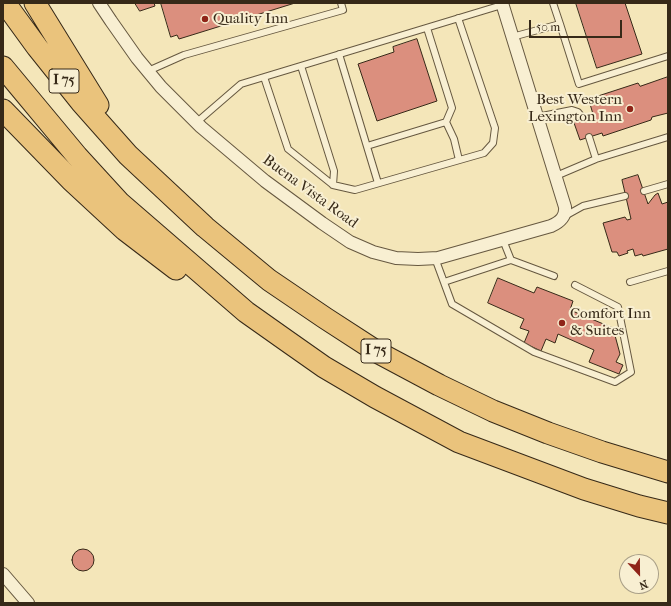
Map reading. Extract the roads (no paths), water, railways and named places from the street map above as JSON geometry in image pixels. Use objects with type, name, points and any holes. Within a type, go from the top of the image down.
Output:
[{"type":"highway","name":"I 75","points":[[5,3],[37,47],[81,102],[128,155],[205,227],[269,280],[324,318],[379,353],[439,385],[493,411],[548,433],[602,452],[668,472]]},
{"type":"highway","points":[[35,3],[128,155]]},
{"type":"highway","name":"I 75","points":[[3,67],[77,156],[120,203],[246,312],[324,367],[375,397],[459,442],[584,489],[639,506],[668,513]]},
{"type":"highway","points":[[3,110],[71,180],[125,230],[180,271],[246,312]]},
{"type":"street","name":"Buena Vista Road","points":[[99,3],[128,46],[161,87],[197,122],[265,181],[350,242],[374,252],[396,258],[435,258],[456,254],[551,226],[558,223],[564,216]]},
{"type":"street","points":[[502,4],[556,176],[565,207],[564,216]]},
{"type":"street","points":[[3,574],[28,603]]},
{"type":"lane","points":[[148,71],[184,56],[343,10],[341,3]]},
{"type":"lane","points":[[554,3],[579,84],[668,56]]},
{"type":"lane","points":[[197,122],[241,84],[502,4]]},
{"type":"lane","points":[[264,77],[288,149],[333,185],[355,190],[484,153],[493,143],[494,128],[458,18]]},
{"type":"lane","points":[[512,37],[560,24]]},
{"type":"lane","points":[[427,28],[452,108],[446,122],[454,139],[459,160]]},
{"type":"lane","points":[[340,54],[378,183]]},
{"type":"lane","points":[[301,66],[334,171],[333,185]]},
{"type":"lane","points":[[537,117],[572,110],[578,112],[582,117]]},
{"type":"lane","points":[[367,146],[446,122]]},
{"type":"lane","points":[[589,137],[596,159]]},
{"type":"lane","points":[[556,176],[596,159],[668,137]]},
{"type":"lane","points":[[644,191],[668,184]]},
{"type":"lane","points":[[564,216],[583,206],[625,196]]},
{"type":"lane","points":[[503,240],[511,260]]},
{"type":"lane","points":[[435,258],[452,304],[534,352],[615,382],[631,372],[618,306],[575,284]]},
{"type":"lane","points":[[444,282],[511,260],[554,276]]},
{"type":"lane","points":[[630,282],[668,271]]},
{"type":"place","name":"Quality Inn","points":[[205,19]]},
{"type":"place","name":"Best Western Lexington Inn","points":[[630,109]]},
{"type":"place","name":"Comfort Inn & Suites","points":[[562,323]]}]
